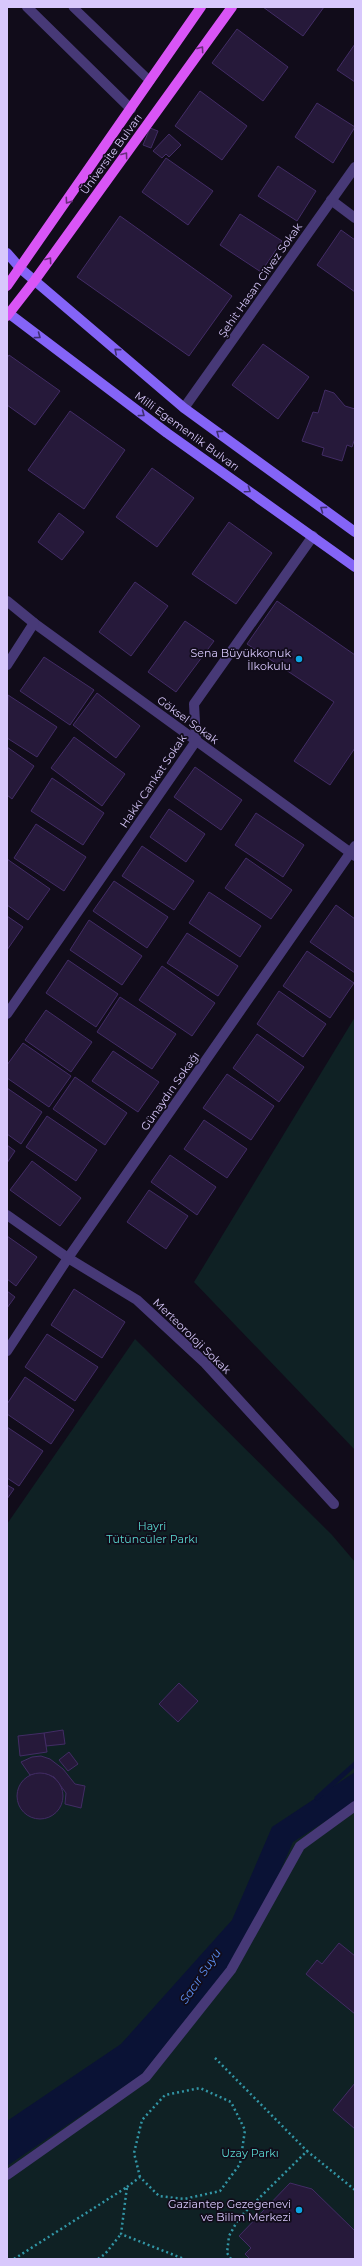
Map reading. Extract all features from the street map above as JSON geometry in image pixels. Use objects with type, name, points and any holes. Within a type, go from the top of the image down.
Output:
[{"type":"main road","name":"Üniversite Bulvarı","points":[[7,286],[201,7]]},
{"type":"main road","name":"Üniversite Bulvarı","points":[[7,314],[35,280],[232,7]]},
{"type":"main road","name":"Milli Egemenlik Bulvarı","points":[[7,254],[20,268],[184,408],[355,532]]},
{"type":"main road","name":"Milli Egemenlik Bulvarı","points":[[7,314],[167,433],[355,567]]},
{"type":"street","points":[[27,7],[131,109]]},
{"type":"street","name":"Şehit Hasan Cilvez Sokak","points":[[184,408],[355,167]]},
{"type":"street","points":[[331,200],[355,218]]},
{"type":"street","name":"Hakkı Cankat Sokak","points":[[7,1014],[196,741],[194,704],[313,536]]},
{"type":"street","name":"Göksel Sokak","points":[[7,601],[34,623],[196,741],[353,852]]},
{"type":"street","points":[[7,665],[34,623]]},
{"type":"street","name":"Günaydın Sokağı","points":[[7,1351],[68,1258],[353,852]]},
{"type":"street","name":"Merteoroloji Sokak","points":[[7,1215],[68,1258],[143,1305],[205,1363],[334,1504]]},
{"type":"street","points":[[7,2175],[146,2077],[231,1970],[300,1846],[355,1806]]},
{"type":"lane","points":[[73,7],[150,82]]},
{"type":"path","points":[[215,2058],[307,2151],[355,2190]]},
{"type":"path","points":[[200,2088],[231,2102],[245,2130],[240,2164],[220,2190],[184,2199],[159,2196],[140,2177],[134,2153],[142,2120],[165,2096],[200,2088]]},
{"type":"path","points":[[231,2259],[227,2254],[229,2236],[240,2218],[307,2151]]},
{"type":"path","points":[[14,2259],[127,2187],[140,2177]]},
{"type":"path","points":[[98,2259],[105,2254],[121,2234],[127,2187]]},
{"type":"path","points":[[121,2234],[184,2259]]},
{"type":"green space","points":[[355,1017],[355,1450],[194,1282]]},
{"type":"green space","points":[[135,1339],[332,1535],[355,1562],[355,2259],[7,2259],[7,1524]]},
{"type":"water","points":[[355,1772],[355,1802],[293,1842],[250,1939],[142,2074],[7,2166],[7,2121],[121,2044],[232,1920],[272,1827]]},
{"type":"building","points":[[263,7],[324,7],[303,36]]},
{"type":"building","points":[[237,29],[288,67],[263,101],[212,63]]},
{"type":"building","points":[[355,44],[355,82],[337,70]]},
{"type":"building","points":[[200,91],[247,126],[222,160],[175,126]]},
{"type":"building","points":[[317,103],[355,127],[333,163],[295,137]]},
{"type":"building","points":[[150,128],[158,131],[151,148],[143,145]]},
{"type":"building","points":[[169,134],[181,145],[169,157],[166,154],[162,158],[153,151]]},
{"type":"building","points":[[166,158],[213,191],[188,225],[142,192]]},
{"type":"building","points":[[278,166],[316,191],[297,221],[258,196]]},
{"type":"building","points":[[240,214],[282,241],[261,272],[220,245]]},
{"type":"building","points":[[120,216],[232,296],[189,356],[77,277]]},
{"type":"building","points":[[341,230],[355,240],[355,292],[317,265]]},
{"type":"building","points":[[263,344],[309,377],[278,419],[232,385]]},
{"type":"building","points":[[9,355],[60,391],[35,425],[7,405],[7,358]]},
{"type":"building","points":[[325,390],[334,393],[345,406],[355,409],[355,438],[352,447],[347,445],[342,461],[322,455],[324,448],[302,441],[313,412],[318,413]]},
{"type":"building","points":[[70,411],[125,450],[84,509],[28,470]]},
{"type":"building","points":[[152,468],[194,498],[157,547],[116,517]]},
{"type":"building","points":[[59,513],[84,532],[62,560],[38,542]]},
{"type":"building","points":[[229,522],[272,553],[236,604],[192,574]]},
{"type":"building","points":[[135,582],[168,606],[131,656],[99,632]]},
{"type":"building","points":[[277,601],[355,655],[355,748],[330,785],[294,761],[334,702],[247,644]]},
{"type":"building","points":[[185,621],[214,641],[176,692],[148,672]]},
{"type":"building","points":[[44,657],[94,690],[70,725],[20,691]]},
{"type":"building","points":[[97,693],[140,726],[116,758],[73,725]]},
{"type":"building","points":[[8,695],[57,727],[37,757],[7,738]]},
{"type":"building","points":[[74,737],[125,774],[102,806],[51,768]]},
{"type":"building","points":[[7,747],[34,766],[12,799],[7,795]]},
{"type":"building","points":[[195,767],[242,800],[221,830],[174,797]]},
{"type":"building","points":[[52,778],[104,813],[83,845],[31,811]]},
{"type":"building","points":[[169,809],[205,834],[186,862],[150,837]]},
{"type":"building","points":[[256,813],[304,845],[283,877],[235,845]]},
{"type":"building","points":[[36,824],[86,857],[64,891],[14,858]]},
{"type":"building","points":[[142,846],[194,881],[174,910],[122,876]]},
{"type":"building","points":[[246,858],[292,890],[271,919],[225,888]]},
{"type":"building","points":[[7,859],[50,889],[28,920],[7,905]]},
{"type":"building","points":[[114,881],[168,917],[147,948],[93,911]]},
{"type":"building","points":[[209,892],[261,926],[240,957],[189,923]]},
{"type":"building","points":[[336,905],[355,919],[355,973],[310,942]]},
{"type":"building","points":[[7,916],[23,927],[7,950]]},
{"type":"building","points":[[89,920],[142,956],[122,985],[70,950]]},
{"type":"building","points":[[187,933],[238,966],[218,996],[167,963]]},
{"type":"building","points":[[307,951],[354,983],[330,1018],[283,986]]},
{"type":"building","points":[[68,960],[118,994],[96,1027],[46,993]]},
{"type":"building","points":[[162,966],[215,1003],[192,1036],[139,1000]]},
{"type":"building","points":[[279,991],[326,1024],[303,1057],[257,1024]]},
{"type":"building","points":[[120,997],[176,1034],[152,1069],[97,1032]]},
{"type":"building","points":[[46,1010],[92,1042],[71,1072],[25,1040]]},
{"type":"building","points":[[257,1034],[304,1067],[279,1102],[233,1068]]},
{"type":"building","points":[[23,1043],[71,1076],[49,1107],[7,1078],[7,1065]]},
{"type":"building","points":[[113,1051],[159,1082],[138,1112],[92,1081]]},
{"type":"building","points":[[227,1074],[274,1106],[251,1140],[203,1108]]},
{"type":"building","points":[[75,1077],[127,1113],[105,1145],[53,1109]]},
{"type":"building","points":[[7,1088],[42,1112],[21,1144],[7,1134]]},
{"type":"building","points":[[47,1116],[97,1150],[76,1181],[26,1147]]},
{"type":"building","points":[[204,1120],[247,1149],[227,1178],[184,1149]]},
{"type":"building","points":[[7,1145],[15,1151],[7,1163]]},
{"type":"building","points":[[170,1155],[216,1187],[197,1215],[151,1182]]},
{"type":"building","points":[[32,1161],[81,1198],[60,1226],[10,1190]]},
{"type":"building","points":[[149,1190],[188,1216],[166,1249],[127,1222]]},
{"type":"building","points":[[7,1236],[37,1257],[16,1286],[7,1279]]},
{"type":"building","points":[[74,1289],[125,1322],[102,1358],[51,1325]]},
{"type":"building","points":[[7,1291],[15,1297],[7,1308]]},
{"type":"building","points":[[47,1334],[98,1367],[75,1401],[25,1367]]},
{"type":"building","points":[[25,1377],[74,1410],[51,1444],[7,1414],[7,1404]]},
{"type":"building","points":[[7,1427],[43,1451],[19,1486],[7,1478]]},
{"type":"building","points":[[7,1485],[14,1489],[7,1499]]},
{"type":"building","points":[[179,1683],[198,1701],[178,1722],[159,1704]]},
{"type":"building","points":[[63,1730],[65,1744],[46,1746],[44,1733]]},
{"type":"building","points":[[44,1733],[47,1752],[20,1756],[18,1736]]},
{"type":"building","points":[[69,1752],[78,1764],[68,1771],[59,1760]]},
{"type":"building","points":[[41,1756],[50,1759],[63,1769],[75,1784],[85,1786],[81,1808],[65,1804],[66,1793],[54,1777],[46,1774],[30,1775],[21,1762],[32,1757]]},
{"type":"building","points":[[40,1773],[53,1777],[59,1783],[63,1796],[59,1809],[53,1815],[40,1819],[27,1815],[21,1809],[17,1796],[21,1783],[27,1777]]},
{"type":"building","points":[[339,1943],[355,1956],[355,2014],[306,1974],[317,1960],[322,1964]]},
{"type":"building","points":[[355,2083],[355,2129],[333,2110]]},
{"type":"building","name":"Gaziantep Gezegenevi ve Bilim Merkezi","points":[[290,2183],[312,2189],[355,2231],[355,2259],[250,2259],[245,2254],[251,2248],[239,2236]]},
{"type":"waterway","name":"Sacır Suyu","points":[[317,1798],[355,1764]]},
{"type":"place","name":"Sena Büyükkonuk İlkokulu","points":[[299,659]]},
{"type":"place","name":"Gaziantep Gezegenevi ve Bilim Merkezi","points":[[299,2210]]},
{"type":"park label","name":"Hayri Tütüncüler Parkı","points":[[152,1532]]},
{"type":"park label","name":"Uzay Parkı","points":[[250,2153]]}]
